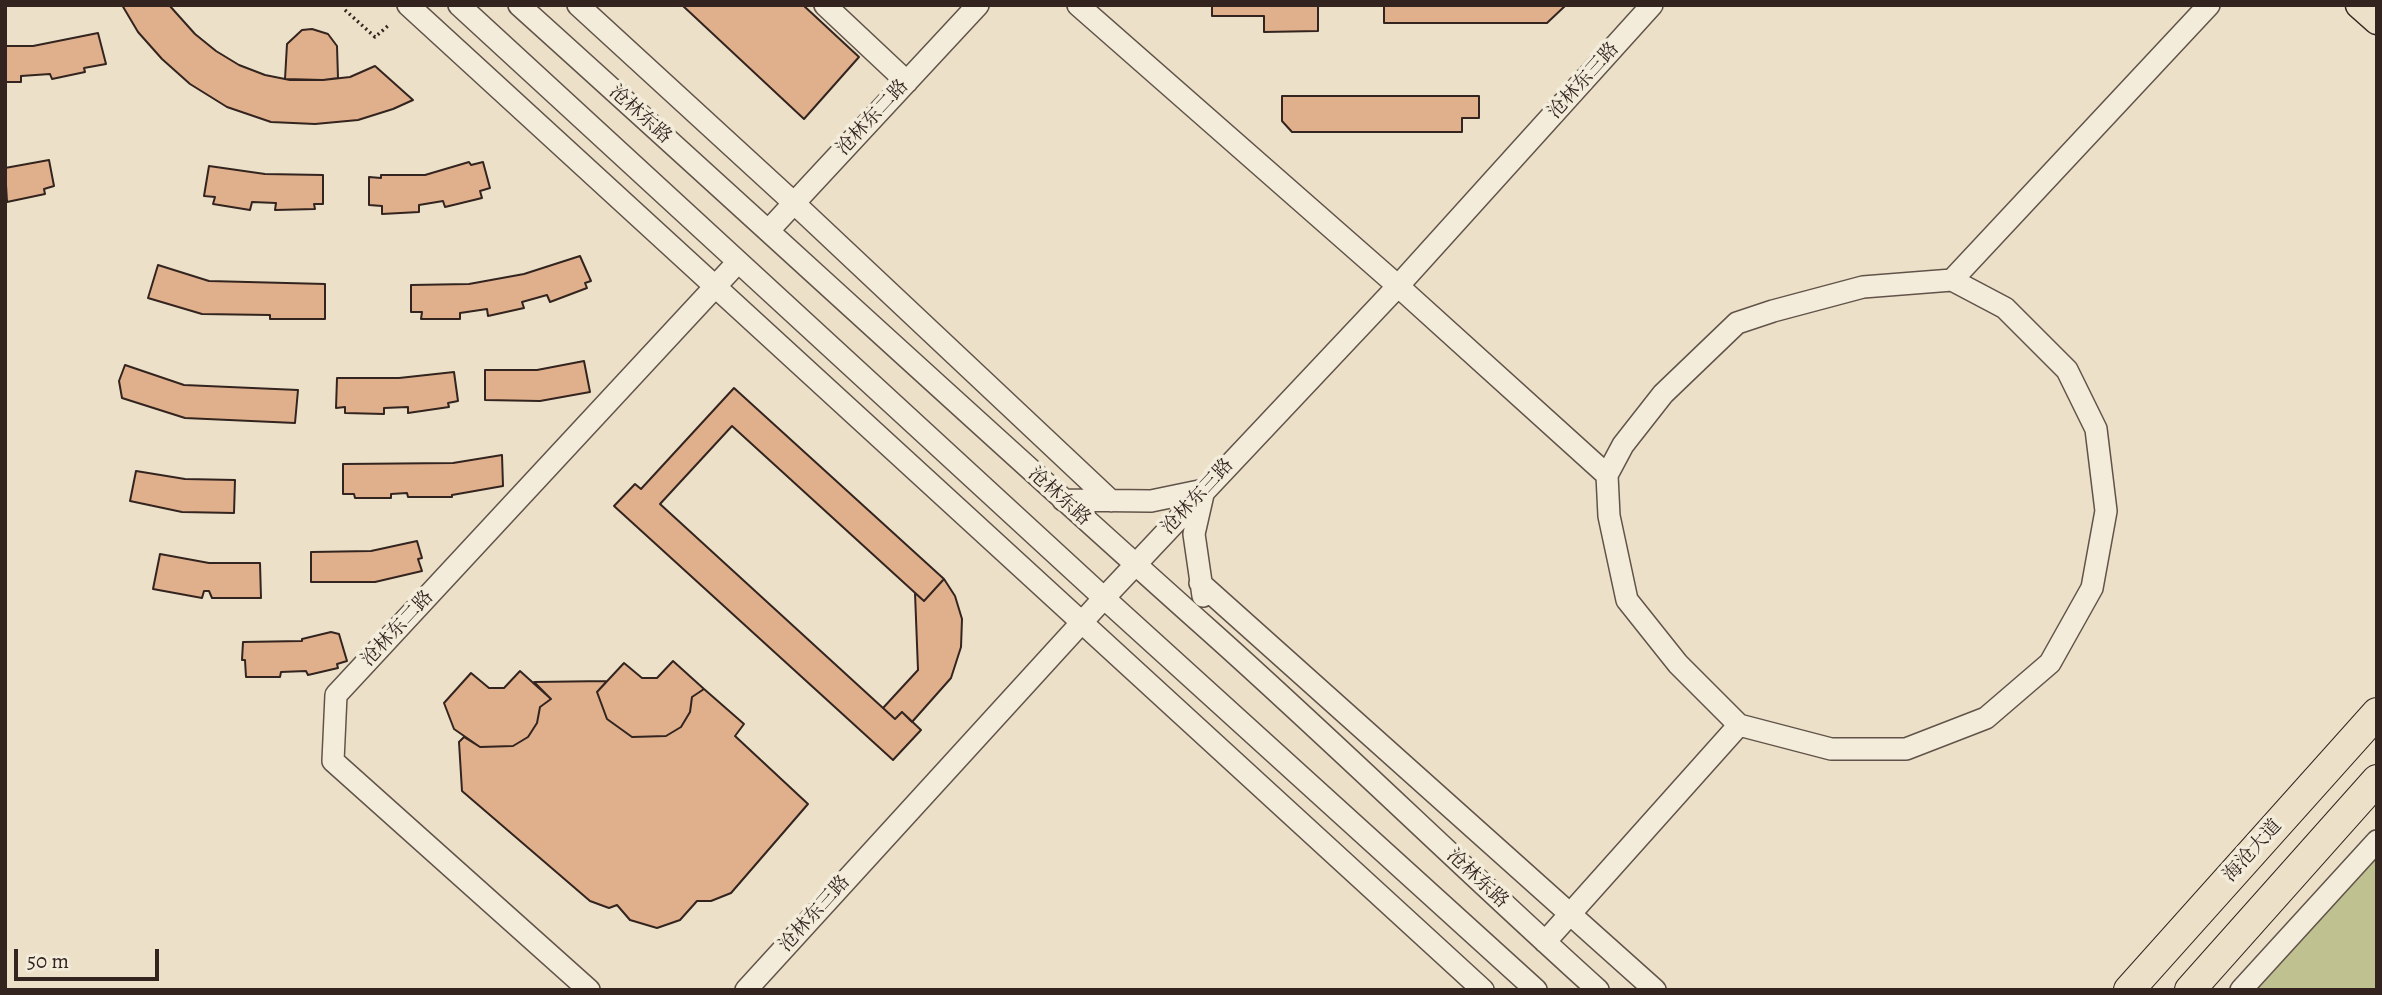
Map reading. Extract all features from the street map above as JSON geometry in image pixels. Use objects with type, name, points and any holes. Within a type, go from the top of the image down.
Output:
[{"type":"highway","name":"海沧大道","points":[[2129,990],[2377,713]]},
{"type":"highway","points":[[2190,990],[2377,780]]},
{"type":"main road","points":[[2359,5],[2377,21]]},
{"type":"street","points":[[408,5],[1483,990]]},
{"type":"street","points":[[459,5],[1536,990]]},
{"type":"street","name":"沧林东路","points":[[519,5],[769,230],[1134,566],[1211,632],[1598,990]]},
{"type":"street","points":[[578,5],[794,203],[1111,501]]},
{"type":"street","points":[[825,5],[907,82]]},
{"type":"street","name":"沧林东二路","points":[[769,230],[978,5]]},
{"type":"street","points":[[1078,5],[1398,286],[1607,475]]},
{"type":"street","name":"沧林东三路","points":[[746,990],[1104,597],[1398,286],[1652,5]]},
{"type":"street","points":[[1952,280],[2209,5]]},
{"type":"street","name":"沧林东二路","points":[[589,990],[333,761],[336,695],[738,262]]},
{"type":"street","points":[[1952,280],[2006,308],[2067,370],[2096,429],[2106,511],[2092,588],[2050,663],[1986,719],[1906,749],[1831,749],[1739,725],[1678,664],[1627,600],[1609,516],[1607,475],[1623,445],[1662,394],[1737,323],[1863,287],[1952,280]]},
{"type":"street","points":[[1063,500],[1151,501],[1204,490],[1194,534],[1200,583],[1211,632]]},
{"type":"street","points":[[1200,583],[1655,990]]},
{"type":"street","points":[[1545,942],[1739,725]]},
{"type":"street","points":[[2241,990],[2377,841]]},
{"type":"path","points":[[345,9],[375,37],[389,25]]},
{"type":"green space","points":[[2377,849],[2377,990],[2246,990]]},
{"type":"building","points":[[122,5],[169,5],[195,34],[216,51],[239,65],[265,75],[290,80],[323,80],[350,77],[375,66],[413,100],[358,120],[315,124],[271,122],[227,107],[190,84],[162,59],[138,32]]},
{"type":"building","points":[[682,5],[803,5],[859,57],[804,119]]},
{"type":"building","points":[[1212,5],[1318,5],[1318,31],[1264,32],[1264,16],[1212,16]]},
{"type":"building","points":[[1384,5],[1566,5],[1547,23],[1384,23]]},
{"type":"building","points":[[312,29],[328,34],[337,46],[338,78],[285,79],[287,44],[302,30]]},
{"type":"building","points":[[98,33],[106,64],[52,79],[50,74],[21,76],[21,82],[5,82],[5,46],[33,46]]},
{"type":"building","points":[[1282,96],[1479,96],[1479,118],[1462,118],[1462,132],[1292,132],[1282,121]]},
{"type":"building","points":[[49,160],[54,186],[44,189],[45,194],[7,202],[5,168]]},
{"type":"building","points":[[469,162],[471,165],[483,162],[490,188],[480,191],[482,198],[445,207],[443,201],[419,205],[419,212],[382,214],[382,206],[369,205],[369,177],[425,175]]},
{"type":"building","points":[[209,166],[265,174],[323,175],[323,204],[314,204],[315,209],[275,210],[276,203],[252,202],[250,210],[213,204],[215,197],[204,196]]},
{"type":"building","points":[[580,256],[591,281],[585,283],[587,288],[550,302],[547,295],[522,302],[524,308],[488,316],[487,309],[460,313],[460,319],[421,319],[422,312],[411,312],[411,285],[469,284],[524,274]]},
{"type":"building","points":[[158,265],[209,281],[325,284],[325,319],[270,319],[270,315],[202,314],[148,298]]},
{"type":"building","points":[[584,361],[590,392],[540,401],[485,400],[485,370],[537,370]]},
{"type":"building","points":[[125,365],[184,385],[298,390],[295,423],[185,418],[122,398],[119,381]]},
{"type":"building","points":[[454,372],[458,401],[448,403],[449,407],[408,413],[408,407],[384,408],[384,414],[345,413],[345,407],[336,408],[337,378],[399,378]]},
{"type":"building","points":[[734,388],[944,579],[924,601],[732,426],[660,504],[895,719],[902,712],[921,730],[893,760],[614,506],[635,484],[641,489]]},
{"type":"building","points":[[502,455],[503,486],[452,497],[408,497],[407,493],[391,494],[391,498],[355,498],[354,494],[343,494],[343,464],[453,463]]},
{"type":"building","points":[[136,471],[185,479],[235,480],[234,513],[182,512],[130,501]]},
{"type":"building","points":[[417,541],[422,558],[418,559],[422,571],[375,582],[311,582],[311,552],[371,551]]},
{"type":"building","points":[[160,554],[209,563],[260,563],[261,598],[212,598],[209,591],[204,591],[202,598],[153,589]]},
{"type":"building","points":[[944,579],[955,596],[962,619],[961,647],[951,678],[912,722],[902,712],[895,719],[883,708],[918,670],[915,593],[924,601]]},
{"type":"building","points":[[331,632],[339,634],[347,661],[337,664],[338,668],[308,675],[306,671],[281,672],[280,677],[246,677],[245,660],[242,660],[243,642],[302,641]]},
{"type":"building","points":[[673,661],[704,689],[692,697],[690,712],[681,727],[666,736],[632,737],[607,719],[597,692],[624,663],[642,678],[657,678]]},
{"type":"building","points":[[520,671],[551,699],[540,707],[537,723],[528,737],[513,746],[480,747],[454,729],[444,703],[471,673],[489,688],[504,688]]},
{"type":"building","points":[[607,681],[597,692],[607,719],[632,737],[666,736],[681,727],[690,712],[692,697],[704,689],[744,724],[735,736],[808,804],[731,893],[711,901],[697,901],[680,920],[657,928],[630,920],[617,905],[609,908],[590,901],[462,791],[459,742],[464,737],[480,747],[513,746],[528,737],[537,723],[540,707],[551,699],[534,682]]}]
